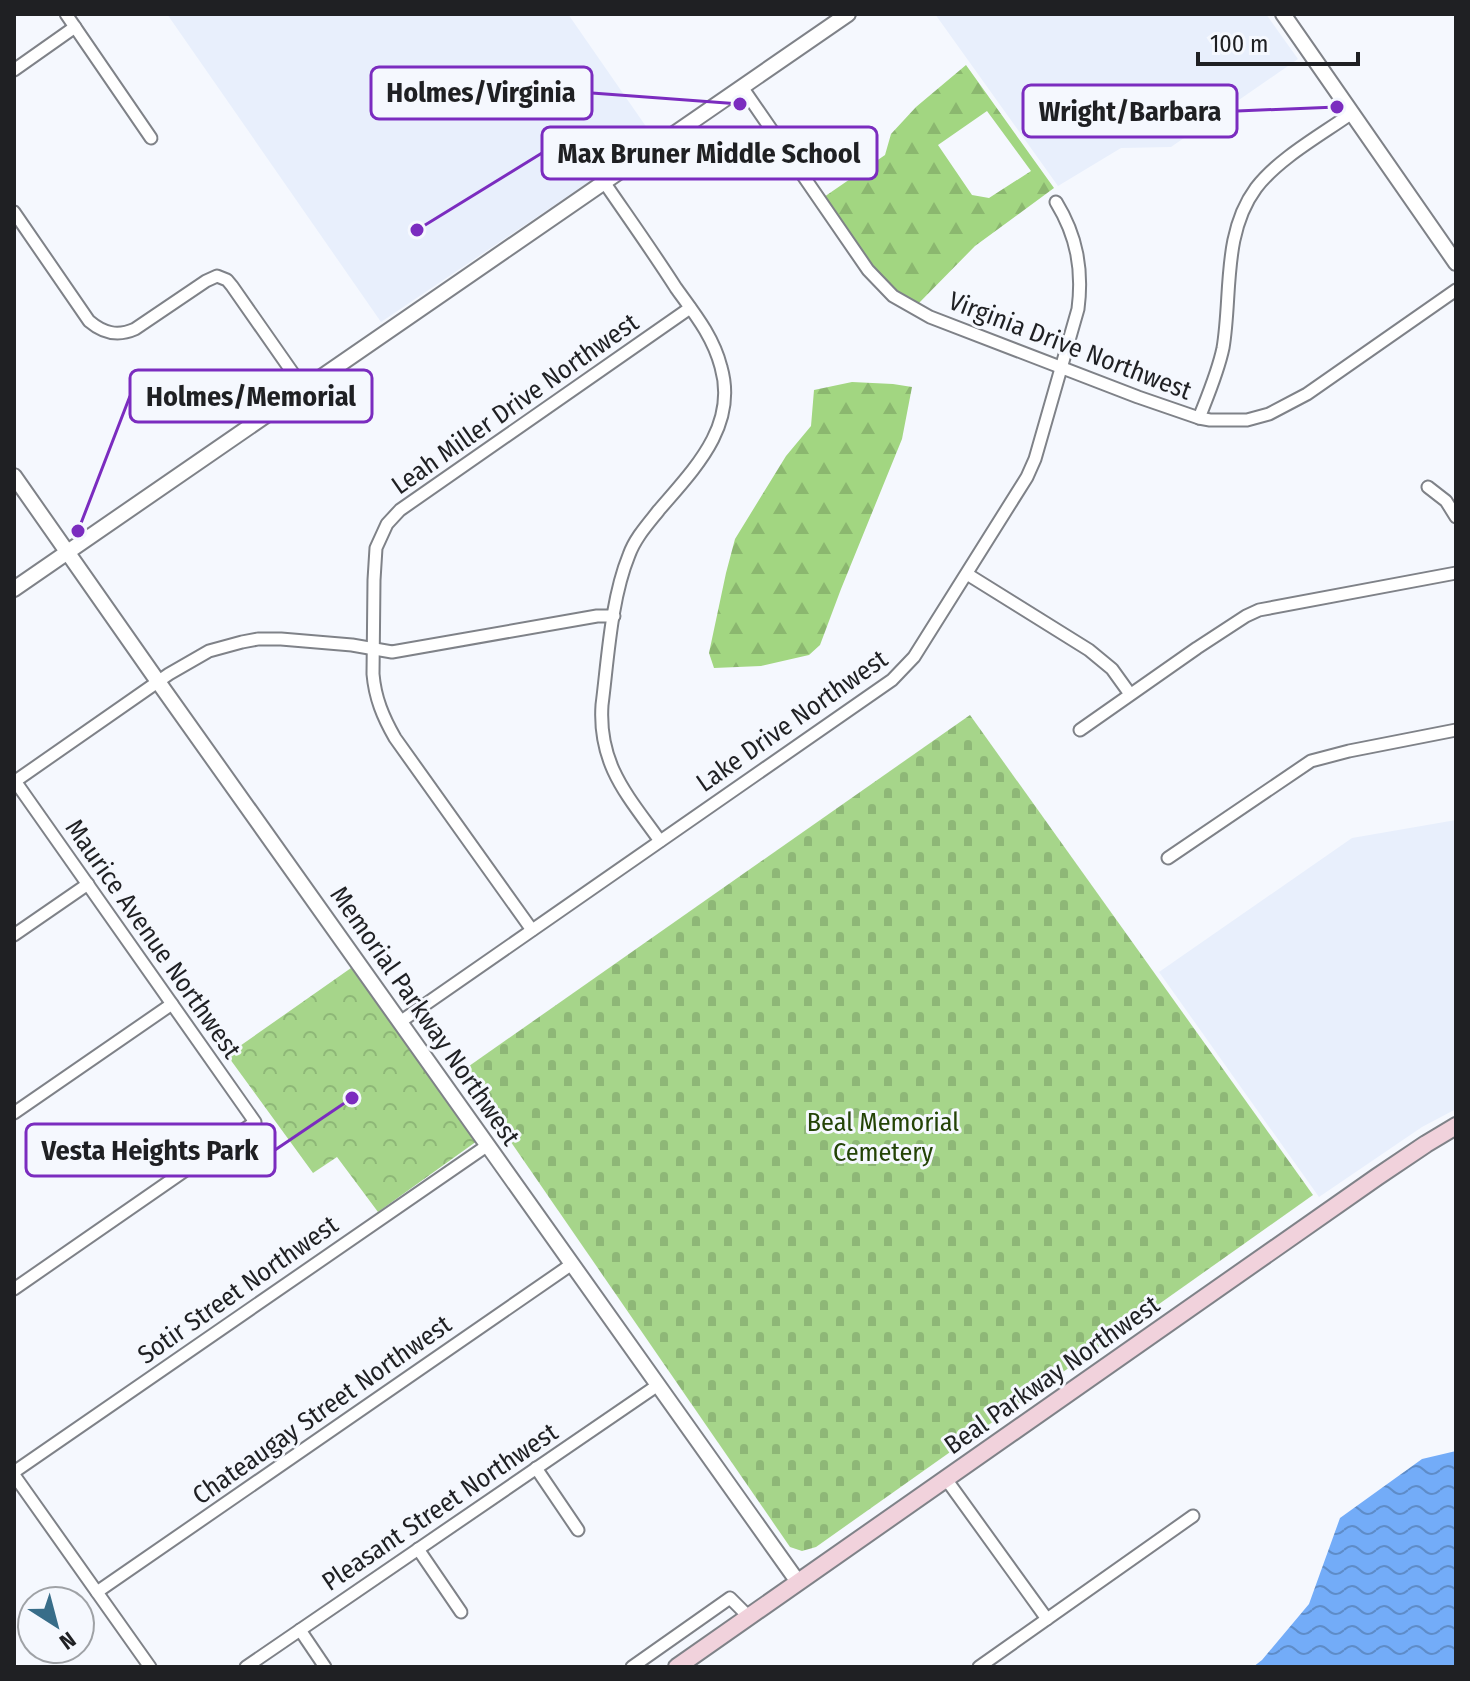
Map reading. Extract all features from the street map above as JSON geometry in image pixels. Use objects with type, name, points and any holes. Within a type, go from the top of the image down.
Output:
[{"type":"main road","name":"Beal Parkway Northwest","points":[[677,1667],[1357,1191],[1456,1126]]},
{"type":"street","points":[[66,14],[151,138]]},
{"type":"street","points":[[14,589],[848,14]]},
{"type":"street","points":[[1283,14],[1456,263]]},
{"type":"street","points":[[14,70],[75,27]]},
{"type":"street","name":"Virginia Drive Northwest","points":[[742,87],[868,270],[893,296],[930,317],[1199,418],[1247,420],[1284,407],[1456,290]]},
{"type":"street","points":[[1199,418],[1217,373],[1235,234],[1248,200],[1276,166],[1352,113]]},
{"type":"street","points":[[604,182],[711,339],[722,369],[722,417],[711,446],[635,542],[623,571],[614,616],[601,719],[606,753],[617,780],[660,841]]},
{"type":"street","name":"Lake Drive Northwest","points":[[400,1022],[892,680],[914,657],[1027,477],[1035,459],[1078,309],[1080,270],[1072,233],[1056,202]]},
{"type":"street","points":[[14,212],[89,321],[104,332],[127,333],[217,276],[232,286],[304,389]]},
{"type":"street","name":"Leah Miller Drive Northwest","points":[[532,930],[387,725],[378,703],[374,688],[373,649],[376,548],[393,516],[690,308]]},
{"type":"street","name":"Memorial Parkway Northwest","points":[[14,476],[798,1582]]},
{"type":"street","points":[[1428,487],[1446,501],[1456,517]]},
{"type":"street","points":[[1080,730],[1259,610],[1456,573]]},
{"type":"street","points":[[967,574],[1089,650],[1112,669],[1130,694]]},
{"type":"street","points":[[15,781],[209,651],[250,640],[281,639],[392,652],[597,616],[614,616]]},
{"type":"street","points":[[1168,858],[1311,761],[1456,730]]},
{"type":"street","name":"Maurice Avenue Northwest","points":[[14,1289],[255,1122],[15,781]]},
{"type":"street","points":[[14,935],[88,884]]},
{"type":"street","points":[[14,1113],[172,1004]]},
{"type":"street","name":"Sotir Street Northwest","points":[[14,1473],[488,1145]]},
{"type":"street","name":"Chateaugay Street Northwest","points":[[97,1592],[572,1264]]},
{"type":"street","name":"Pleasant Street Northwest","points":[[246,1667],[658,1385]]},
{"type":"street","points":[[536,1468],[578,1530]]},
{"type":"street","points":[[14,1473],[150,1667]]},
{"type":"street","points":[[946,1479],[1047,1619]]},
{"type":"street","points":[[979,1667],[1193,1516]]},
{"type":"street","points":[[418,1549],[461,1612]]},
{"type":"street","points":[[632,1667],[730,1598],[749,1617]]},
{"type":"street","points":[[300,1630],[325,1667]]},
{"type":"shaded area","points":[[167,14],[568,14],[654,138],[381,322]]},
{"type":"shaded area","points":[[935,14],[1266,14],[1298,59],[1171,147],[1121,148],[1058,186]]},
{"type":"shaded area","points":[[1456,820],[1456,1109],[1422,1127],[1319,1197],[1159,972],[1352,838]]},
{"type":"green space","points":[[966,65],[1054,188],[975,246],[917,305],[896,292],[873,267],[824,197],[885,155],[891,134],[916,107]],"holes":[[[987,111],[1031,171],[989,198],[972,195],[938,145]]]},
{"type":"green space","points":[[852,382],[912,387],[902,439],[820,645],[809,655],[761,666],[714,668],[709,653],[735,539],[786,456],[811,426],[814,390]]},
{"type":"green space","name":"Beal Memorial Cemetery","points":[[970,715],[1313,1195],[816,1547],[802,1551],[790,1547],[462,1071]]},
{"type":"green space","points":[[351,968],[477,1141],[378,1212],[337,1157],[313,1173],[227,1055]]},
{"type":"water","points":[[1456,1451],[1456,1667],[1253,1667],[1309,1604],[1340,1518],[1422,1459]]},
{"type":"place","name":"Holmes/Virginia","points":[[740,104]]},
{"type":"place","name":"Wright/Barbara","points":[[1337,107]]},
{"type":"place","name":"Max Bruner Middle School","points":[[417,230]]},
{"type":"place","name":"Holmes/Memorial","points":[[78,531]]},
{"type":"place","name":"Vesta Heights Park","points":[[352,1098]]}]
